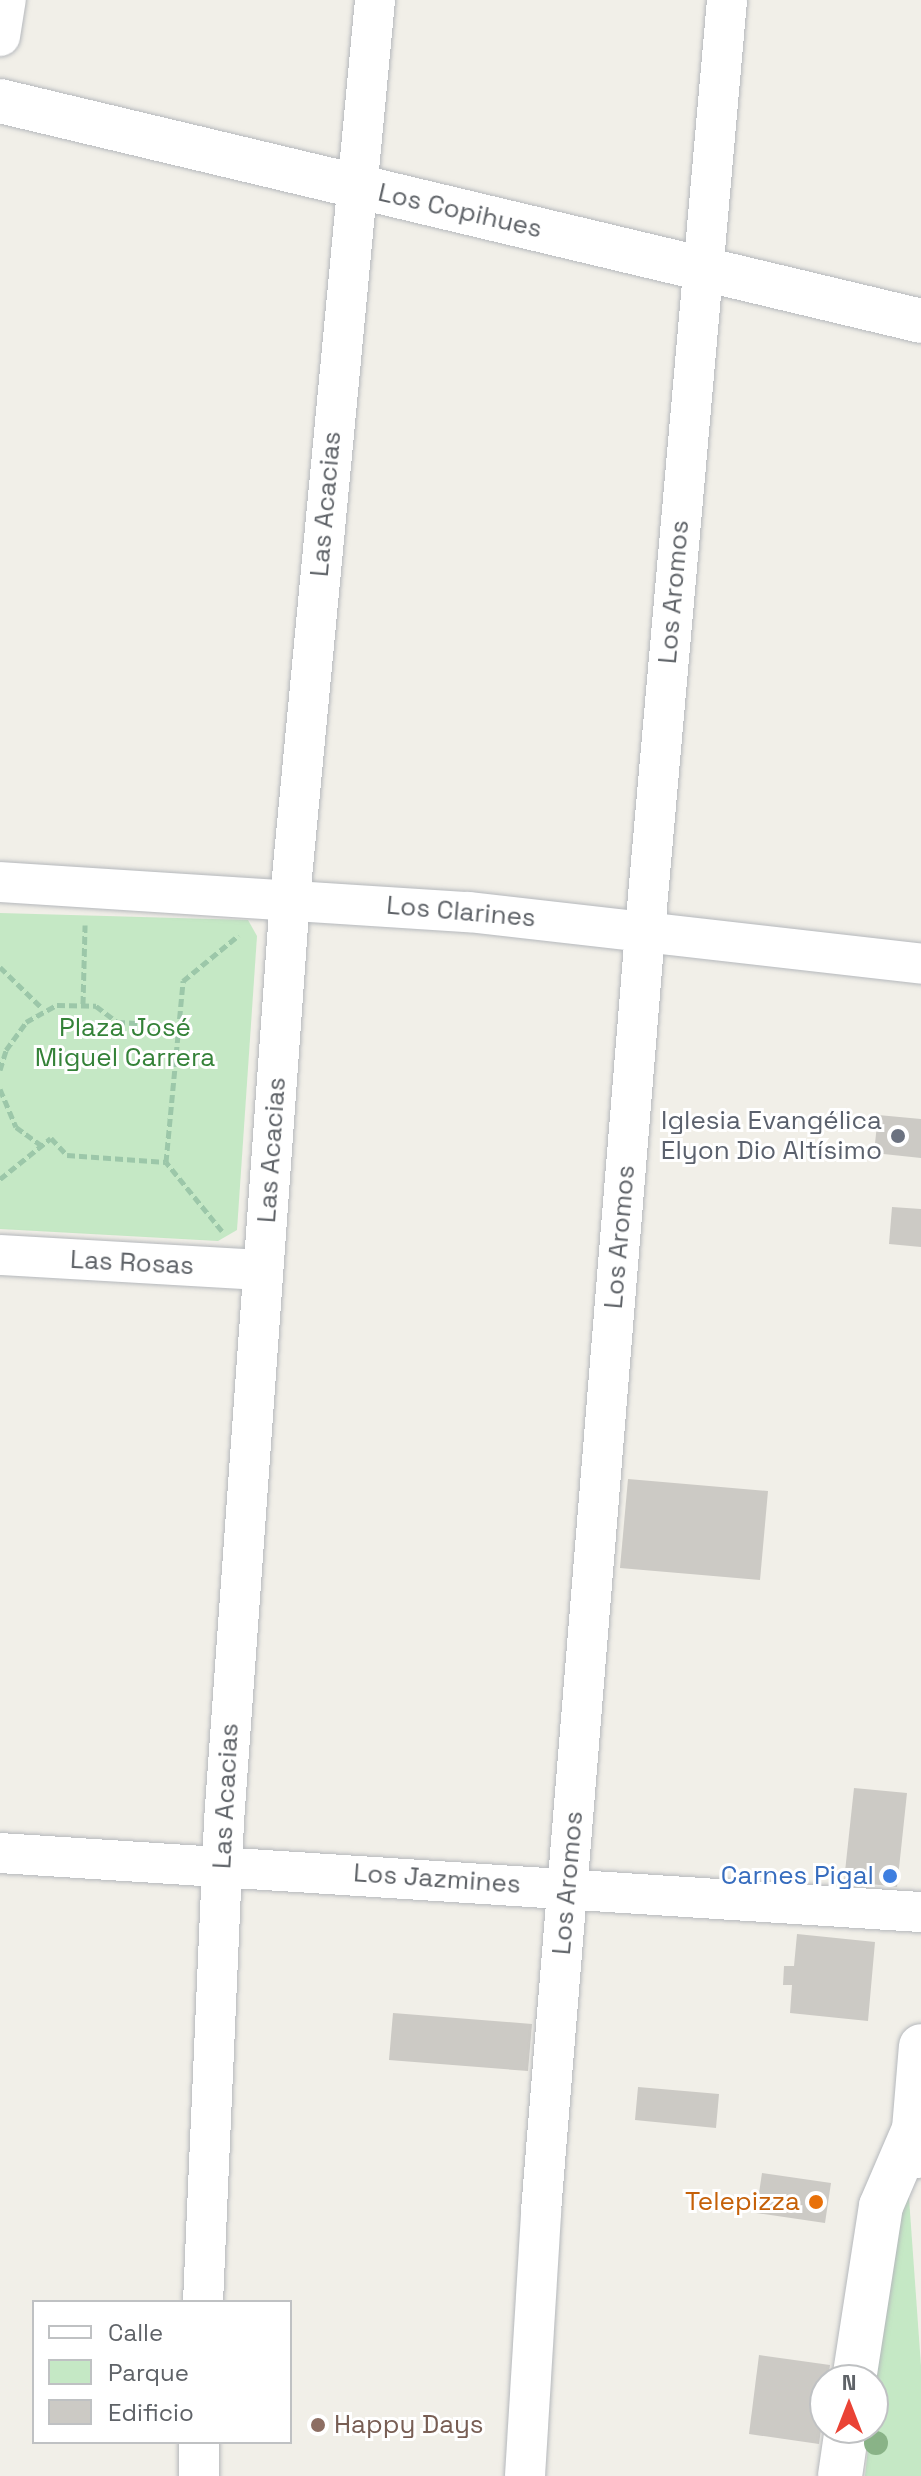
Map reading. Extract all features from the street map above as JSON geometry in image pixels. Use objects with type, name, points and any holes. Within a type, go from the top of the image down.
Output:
[{"type":"street","points":[[0,36],[6,0]]},
{"type":"street","name":"Las Acacias","points":[[203,2300],[247,1269],[290,898],[354,186],[375,0]]},
{"type":"street","name":"Los Aromos","points":[[525,2476],[567,1888],[645,930],[727,0]]},
{"type":"street","name":"Los Copihues","points":[[0,101],[921,321]]},
{"type":"street","name":"Los Clarines","points":[[0,882],[290,898],[645,930],[921,964]]},
{"type":"street","name":"Las Rosas","points":[[0,1255],[247,1269]]},
{"type":"street","name":"Los Jazmines","points":[[0,1853],[921,1912]]},
{"type":"street","points":[[921,2046],[917,2129],[921,2182]]},
{"type":"street","points":[[856,2364],[881,2206],[917,2129]]},
{"type":"street","points":[[199,2444],[199,2476]]},
{"type":"street","points":[[840,2476],[845,2444]]},
{"type":"path","points":[[83,1004],[86,913]]},
{"type":"path","points":[[242,932],[183,981],[166,1162],[232,1243],[247,1269]]},
{"type":"path","points":[[0,967],[43,1009]]},
{"type":"path","points":[[0,1070],[12,1039],[43,1009],[83,1004],[104,1009],[117,1022],[179,1025]]},
{"type":"path","points":[[0,1089],[16,1127],[42,1146]]},
{"type":"path","points":[[0,1179],[51,1138],[67,1155],[166,1162]]},
{"type":"green space","name":"Plaza José Miguel Carrera","points":[[0,913],[248,920],[257,936],[237,1230],[218,1241],[0,1229]]},
{"type":"green space","points":[[906,2156],[921,2366],[921,2476],[865,2476],[868,2444],[889,2444],[889,2364],[877,2364],[899,2157]]},
{"type":"building","name":"Iglesia Evangélica Elyon Dio Altísimo","points":[[878,1115],[921,1119],[921,1158],[874,1153]]},
{"type":"building","points":[[892,1207],[921,1209],[921,1247],[889,1244]]},
{"type":"building","points":[[628,1479],[768,1491],[760,1580],[620,1568]]},
{"type":"building","points":[[854,1788],[907,1793],[897,1887],[844,1881]]},
{"type":"building","points":[[797,1934],[875,1942],[868,2021],[790,2013],[792,1985],[783,1985],[784,1966],[794,1966]]},
{"type":"building","points":[[393,2013],[532,2024],[528,2071],[389,2060]]},
{"type":"building","points":[[638,2087],[719,2094],[716,2128],[635,2120]]},
{"type":"building","points":[[762,2173],[831,2183],[825,2223],[756,2213]]},
{"type":"building","points":[[759,2355],[823,2364],[809,2364],[809,2443],[749,2434]]},
{"type":"place","name":"Iglesia Evangélica Elyon Dio Altísimo","points":[[898,1136]]},
{"type":"place","name":"Carnes Pigal","points":[[890,1876]]},
{"type":"place","name":"Telepizza","points":[[816,2202]]},
{"type":"place","name":"Happy Days","points":[[318,2425]]}]
